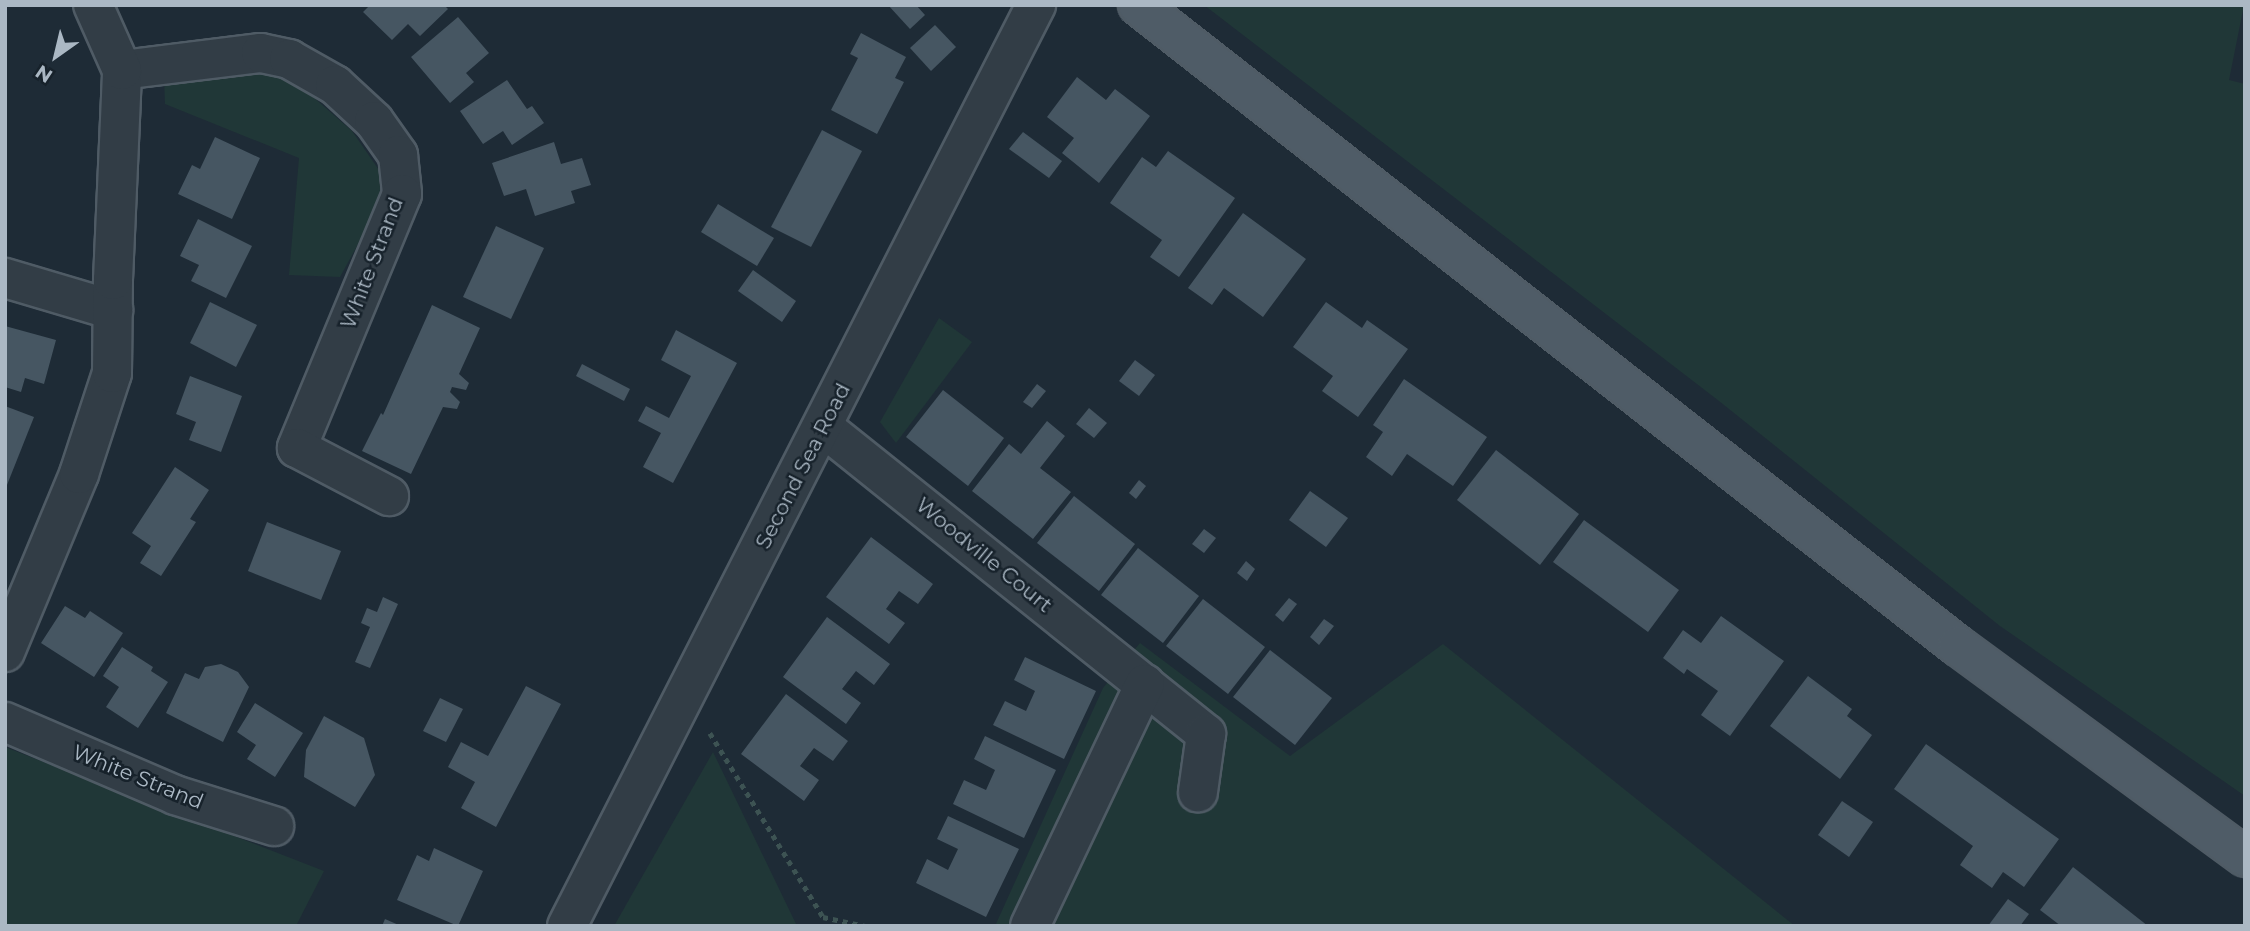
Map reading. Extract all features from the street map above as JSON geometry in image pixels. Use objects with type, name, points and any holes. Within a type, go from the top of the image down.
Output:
[{"type":"main road","points":[[1138,5],[1958,646],[2245,856]]},
{"type":"street","points":[[5,652],[79,474],[112,373],[122,70],[93,5]]},
{"type":"street","name":"Second Sea Road","points":[[567,926],[687,695],[1036,5]]},
{"type":"street","name":"White Strand","points":[[122,70],[261,52],[289,60],[335,85],[374,121],[398,155],[402,194],[297,448],[389,496]]},
{"type":"street","points":[[5,278],[113,310]]},
{"type":"street","name":"Woodville Court","points":[[823,426],[1206,734],[1198,792]]},
{"type":"street","points":[[1030,926],[1145,684]]},
{"type":"street","name":"White Strand","points":[[5,722],[176,795],[274,826]]},
{"type":"path","points":[[687,695],[824,917],[865,926]]},
{"type":"green space","points":[[1204,5],[2244,5],[2229,80],[2245,84],[2245,796],[2000,626],[1719,401]]},
{"type":"green space","points":[[247,67],[289,76],[352,131],[381,173],[379,206],[340,277],[289,275],[299,158],[165,104],[164,77]]},
{"type":"green space","points":[[939,318],[972,342],[896,443],[880,422]]},
{"type":"green space","points":[[1140,643],[1290,756],[1443,644],[1795,926],[995,926],[1103,688]]},
{"type":"green space","points":[[5,747],[324,871],[296,926],[5,926]]},
{"type":"green space","points":[[713,752],[797,926],[614,926]]},
{"type":"building","points":[[370,5],[444,5],[448,9],[420,36],[408,24],[392,40],[363,12]]},
{"type":"building","points":[[888,5],[916,5],[925,15],[910,29]]},
{"type":"building","points":[[458,17],[489,53],[466,73],[474,82],[450,103],[411,57]]},
{"type":"building","points":[[935,25],[956,47],[931,71],[910,48]]},
{"type":"building","points":[[861,33],[906,57],[895,78],[904,82],[877,134],[831,110],[858,58],[850,54]]},
{"type":"building","points":[[1077,77],[1106,100],[1115,89],[1150,116],[1099,183],[1062,153],[1074,138],[1047,117]]},
{"type":"building","points":[[507,80],[527,109],[532,106],[544,123],[512,145],[503,131],[483,144],[460,111]]},
{"type":"building","points":[[822,130],[862,151],[811,247],[771,227]]},
{"type":"building","points":[[1023,132],[1062,161],[1049,178],[1009,149]]},
{"type":"building","points":[[215,137],[260,158],[232,219],[178,194],[192,165],[200,169]]},
{"type":"building","points":[[554,142],[561,164],[582,158],[591,185],[571,191],[575,203],[535,216],[526,189],[504,196],[492,163]]},
{"type":"building","points":[[1168,151],[1235,198],[1179,277],[1150,257],[1162,240],[1110,203],[1142,157],[1156,167]]},
{"type":"building","points":[[718,204],[774,238],[757,266],[701,232]]},
{"type":"building","points":[[1243,213],[1306,259],[1263,317],[1224,288],[1212,305],[1188,288]]},
{"type":"building","points":[[198,219],[252,246],[226,298],[191,281],[199,265],[180,256]]},
{"type":"building","points":[[496,226],[544,248],[511,319],[463,297]]},
{"type":"building","points":[[753,270],[796,301],[782,322],[738,291]]},
{"type":"building","points":[[210,302],[257,325],[236,367],[190,343]]},
{"type":"building","points":[[1326,302],[1362,328],[1367,320],[1408,349],[1358,417],[1322,391],[1333,376],[1293,347]]},
{"type":"building","points":[[432,305],[480,328],[459,374],[469,383],[466,390],[452,387],[450,392],[460,402],[457,409],[443,407],[411,474],[362,451],[381,413],[383,415]]},
{"type":"building","points":[[5,326],[56,340],[44,384],[25,378],[21,392],[5,387]]},
{"type":"building","points":[[676,330],[737,363],[673,483],[643,467],[661,433],[638,421],[646,406],[669,418],[691,376],[661,360]]},
{"type":"building","points":[[1135,360],[1155,375],[1139,396],[1119,381]]},
{"type":"building","points":[[582,364],[630,389],[624,401],[576,376]]},
{"type":"building","points":[[190,376],[242,396],[221,452],[189,440],[196,422],[176,414]]},
{"type":"building","points":[[1404,379],[1487,437],[1453,486],[1407,454],[1392,476],[1366,457],[1383,432],[1373,425]]},
{"type":"building","points":[[1037,384],[1046,391],[1032,408],[1023,402]]},
{"type":"building","points":[[943,390],[1004,438],[968,486],[906,437]]},
{"type":"building","points":[[5,406],[34,417],[5,490]]},
{"type":"building","points":[[1089,408],[1107,423],[1094,438],[1076,424]]},
{"type":"building","points":[[1047,421],[1065,436],[1040,468],[1071,492],[1033,539],[972,491],[1009,444],[1021,454]]},
{"type":"building","points":[[1496,450],[1579,514],[1540,565],[1457,500]]},
{"type":"building","points":[[175,467],[209,490],[190,519],[196,522],[161,576],[140,563],[151,546],[132,533]]},
{"type":"building","points":[[1139,480],[1146,486],[1136,499],[1129,493]]},
{"type":"building","points":[[1310,491],[1348,518],[1326,547],[1289,520]]},
{"type":"building","points":[[1074,496],[1135,544],[1099,591],[1037,543]]},
{"type":"building","points":[[1584,520],[1679,590],[1648,632],[1553,562]]},
{"type":"building","points":[[267,522],[341,551],[321,600],[248,571]]},
{"type":"building","points":[[1204,529],[1216,538],[1204,553],[1192,544]]},
{"type":"building","points":[[871,537],[933,584],[918,604],[899,591],[886,609],[905,623],[889,644],[826,597]]},
{"type":"building","points":[[1138,548],[1199,596],[1163,643],[1101,595]]},
{"type":"building","points":[[1246,561],[1255,569],[1247,581],[1237,573]]},
{"type":"building","points":[[383,597],[398,604],[370,668],[355,662],[370,627],[361,623],[367,608],[377,612]]},
{"type":"building","points":[[1289,598],[1297,604],[1283,622],[1275,615]]},
{"type":"building","points":[[1203,599],[1265,647],[1228,694],[1166,646]]},
{"type":"building","points":[[65,606],[85,618],[90,611],[123,633],[94,677],[41,643]]},
{"type":"building","points":[[1721,616],[1784,661],[1730,736],[1701,715],[1718,691],[1687,669],[1684,674],[1663,658],[1683,630],[1701,643]]},
{"type":"building","points":[[827,617],[890,664],[874,685],[856,671],[842,689],[861,703],[846,724],[783,677]]},
{"type":"building","points":[[1324,619],[1334,626],[1319,645],[1310,637]]},
{"type":"building","points":[[122,647],[153,667],[151,671],[168,682],[138,728],[106,707],[119,687],[103,676]]},
{"type":"building","points":[[1270,650],[1332,698],[1295,745],[1233,697]]},
{"type":"building","points":[[1025,657],[1096,691],[1064,759],[993,725],[1005,701],[1026,711],[1035,691],[1014,680]]},
{"type":"building","points":[[221,664],[238,672],[249,687],[223,742],[166,713],[185,673],[199,679],[205,667]]},
{"type":"building","points":[[1808,676],[1852,709],[1847,716],[1872,735],[1840,779],[1770,726]]},
{"type":"building","points":[[526,686],[561,704],[496,827],[461,808],[475,782],[448,767],[461,742],[488,756]]},
{"type":"building","points":[[786,694],[848,741],[833,761],[814,748],[800,766],[819,780],[804,801],[741,754]]},
{"type":"building","points":[[440,698],[463,709],[446,742],[423,731]]},
{"type":"building","points":[[255,703],[303,733],[275,777],[247,759],[256,745],[237,732]]},
{"type":"building","points":[[324,716],[364,738],[375,775],[355,807],[304,777],[306,750]]},
{"type":"building","points":[[985,736],[1056,770],[1024,838],[953,804],[964,780],[986,790],[995,770],[974,759]]},
{"type":"building","points":[[1926,744],[2059,839],[2024,887],[2003,872],[1992,888],[1960,865],[1973,846],[1894,789]]},
{"type":"building","points":[[1842,801],[1873,822],[1849,857],[1818,835]]},
{"type":"building","points":[[948,816],[1019,849],[986,917],[916,883],[927,859],[948,870],[958,849],[937,839]]},
{"type":"building","points":[[434,848],[483,871],[458,926],[397,900],[417,855],[429,861]]},
{"type":"building","points":[[2073,867],[2148,926],[2061,926],[2040,910]]},
{"type":"building","points":[[2008,899],[2029,914],[2020,926],[1988,926]]},
{"type":"building","points":[[385,919],[401,926],[382,926]]}]
